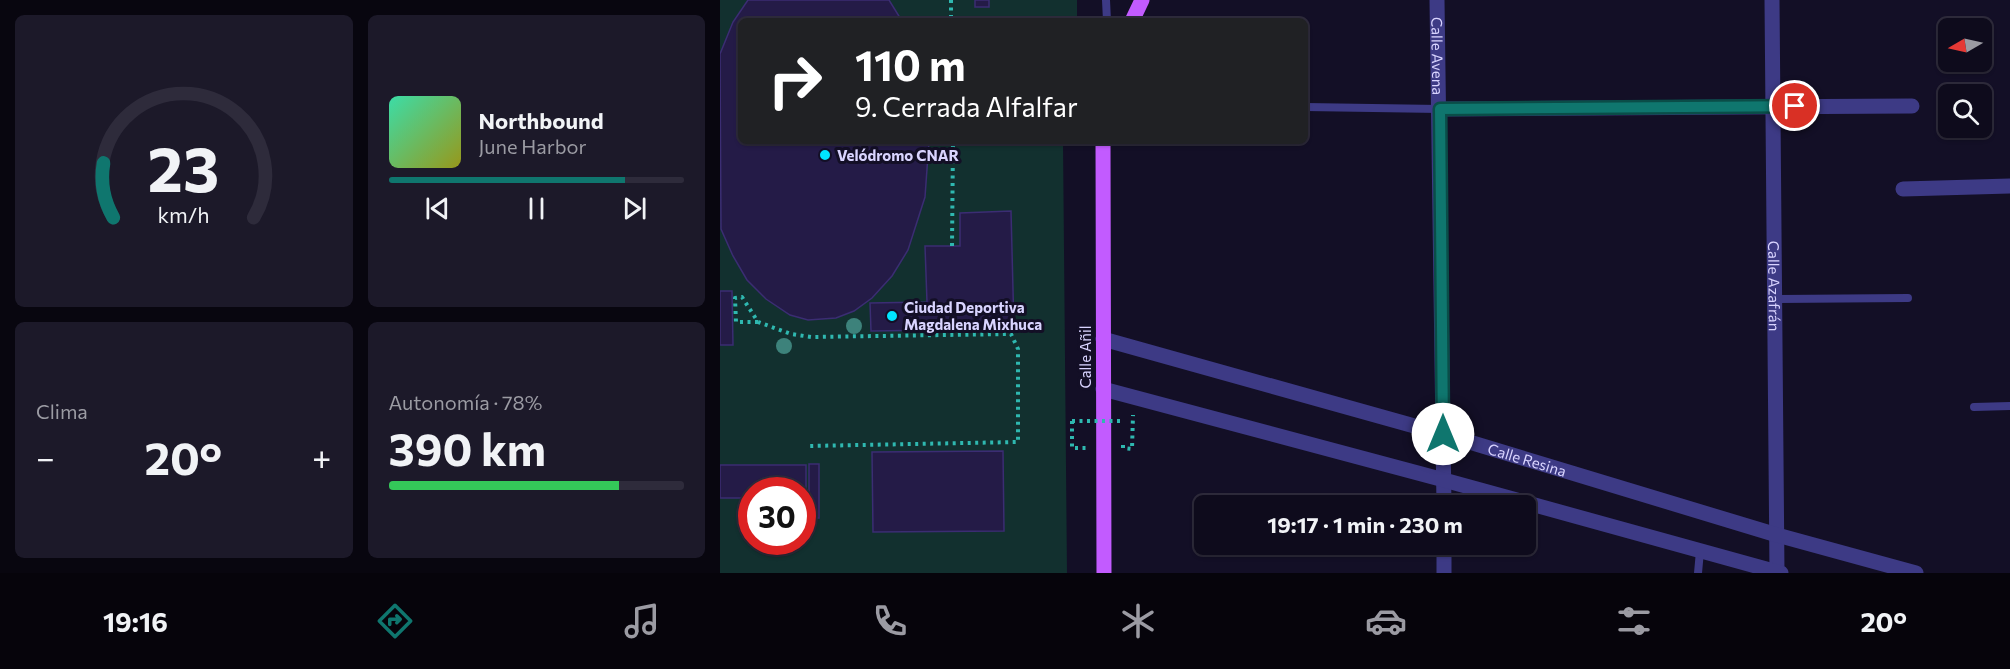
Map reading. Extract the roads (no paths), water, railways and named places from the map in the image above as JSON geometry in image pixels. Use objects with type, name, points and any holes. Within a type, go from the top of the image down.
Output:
[{"type":"main road","points":[[1133,18],[1142,0]]},
{"type":"main road","name":"Calle Añil","points":[[1103,144],[1104,573]]},
{"type":"street","name":"Calle Avena","points":[[1437,0],[1444,495]]},
{"type":"street","name":"Calle Azafrán","points":[[1772,0],[1773,299],[1779,573]]},
{"type":"street","points":[[1440,109],[1912,106]]},
{"type":"street","points":[[1903,189],[2010,186]]},
{"type":"street","name":"Calle Resina","points":[[1103,339],[1443,434],[1777,535],[1916,573]]},
{"type":"street","points":[[1103,389],[1779,573]]},
{"type":"street","points":[[1443,573],[1444,555]]},
{"type":"lane","points":[[1106,0],[1107,18]]},
{"type":"lane","points":[[1308,107],[1440,109]]},
{"type":"lane","points":[[1773,299],[1908,298]]},
{"type":"lane","points":[[1974,407],[2010,406]]},
{"type":"lane","points":[[1698,573],[1700,551]]},
{"type":"place","name":"Velódromo CNAR","points":[[825,155]]},
{"type":"place","name":"Ciudad Deportiva Magdalena Mixhuca","points":[[892,316]]}]
